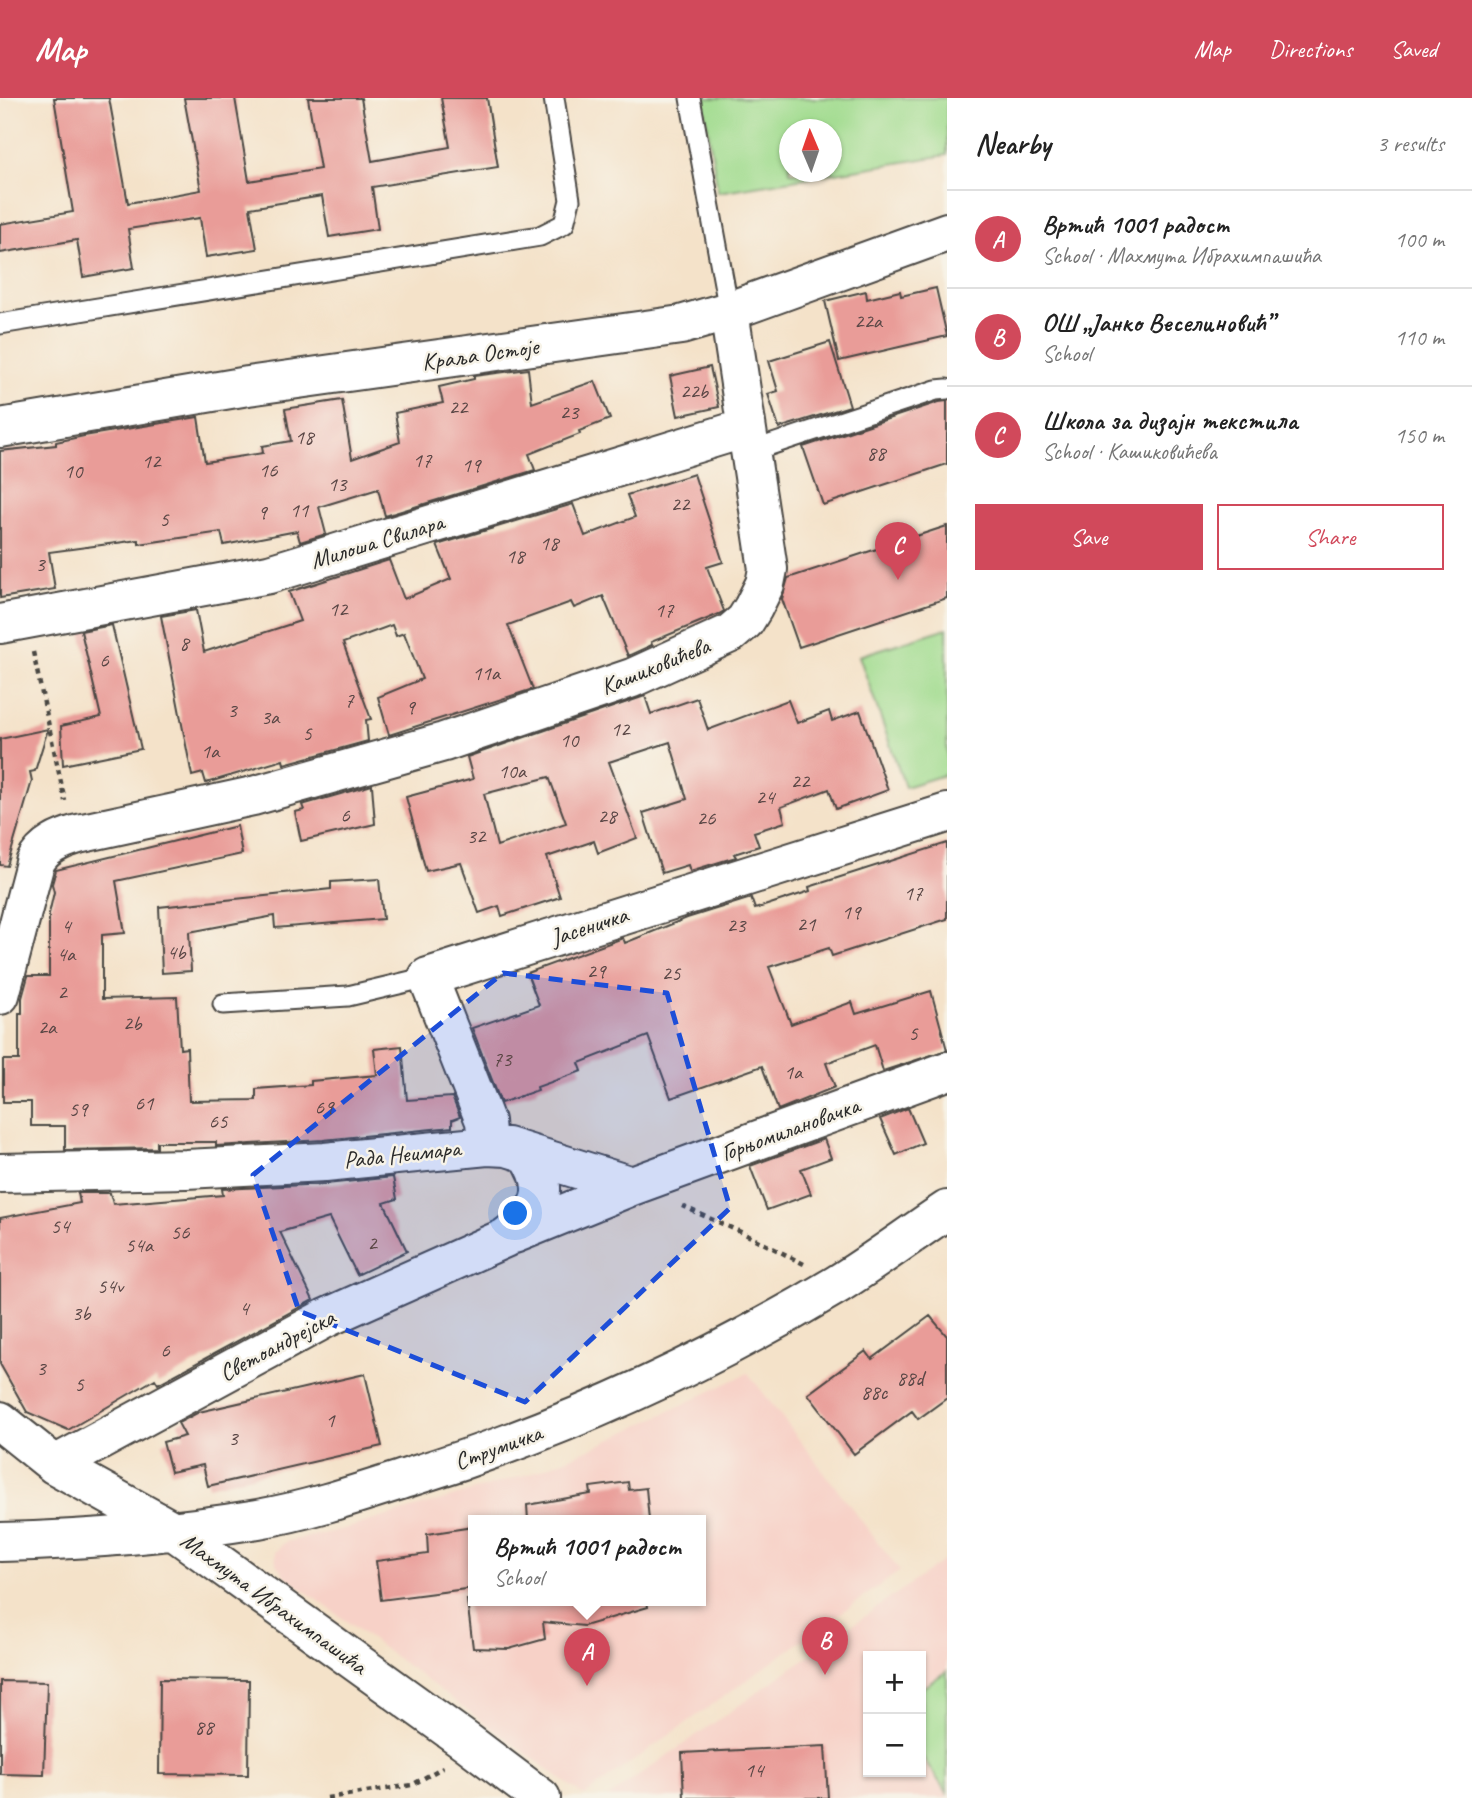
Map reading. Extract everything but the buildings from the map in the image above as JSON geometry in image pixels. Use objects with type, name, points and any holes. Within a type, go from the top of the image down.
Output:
[{"type":"street","name":"Краља Остоје","points":[[0,428],[248,386],[681,325],[729,311],[947,232]]},
{"type":"street","name":"Кашиковићева","points":[[60,841],[253,796],[444,741],[632,678],[731,633],[745,621],[753,608],[765,584],[768,569],[729,311]]},
{"type":"street","name":"Милоша Свилара","points":[[13,622],[269,574],[747,440]]},
{"type":"street","name":"Јасеничка","points":[[428,977],[947,813]]},
{"type":"street","points":[[0,995],[35,863],[39,855],[60,841]]},
{"type":"street","points":[[428,977],[485,1121],[487,1146]]},
{"type":"street","name":"Горњомилановачка","points":[[632,1186],[947,1071]]},
{"type":"street","name":"Рада Неимара","points":[[0,1173],[186,1169],[325,1162],[487,1146],[507,1147],[632,1186]]},
{"type":"street","name":"Светоандрејска","points":[[505,1238],[528,1221],[541,1195],[537,1167],[528,1154]]},
{"type":"street","name":"Светоандрејска","points":[[55,1465],[326,1318],[505,1238],[632,1186]]},
{"type":"street","name":"Струмичка","points":[[0,1542],[114,1537],[260,1519],[326,1504],[447,1466],[616,1402],[757,1330],[838,1284],[947,1210]]},
{"type":"street","name":"Махмута Ибрахимпашића","points":[[0,1422],[55,1465],[174,1531],[541,1798]]},
{"type":"lane","points":[[0,324],[540,236],[564,224],[570,200],[554,98]]},
{"type":"lane","name":"Кашиковићева","points":[[690,98],[729,311]]},
{"type":"lane","points":[[747,440],[947,389]]},
{"type":"lane","name":"Јасеничка","points":[[223,1004],[348,996],[428,977]]},
{"type":"path","points":[[13,622],[60,841]]},
{"type":"path","points":[[632,1186],[785,1253]]},
{"type":"path","points":[[327,1798],[412,1785],[441,1769],[467,1742]]},
{"type":"highlighted area","points":[[503,973],[667,993],[730,1208],[525,1402],[299,1311],[253,1175]]},
{"type":"shaded area","points":[[748,1373],[900,1571],[584,1796],[285,1576],[276,1563],[275,1552],[285,1542],[344,1529],[532,1473],[599,1445]]},
{"type":"shaded area","points":[[947,1558],[947,1798],[607,1798]]},
{"type":"green space","points":[[703,98],[947,98],[947,155],[842,172],[842,119],[779,119],[780,182],[718,192]]},
{"type":"green space","points":[[947,628],[947,774],[905,787],[859,656]]},
{"type":"green space","points":[[947,1671],[947,1793],[926,1762],[926,1686]]},
{"type":"place","name":"Школа за дизајн текстила","points":[[898,580]]},
{"type":"place","name":"ОШ „Јанко Веселиновић”","points":[[825,1675]]},
{"type":"place","name":"Вртић 1001 радост","points":[[587,1686]]}]
